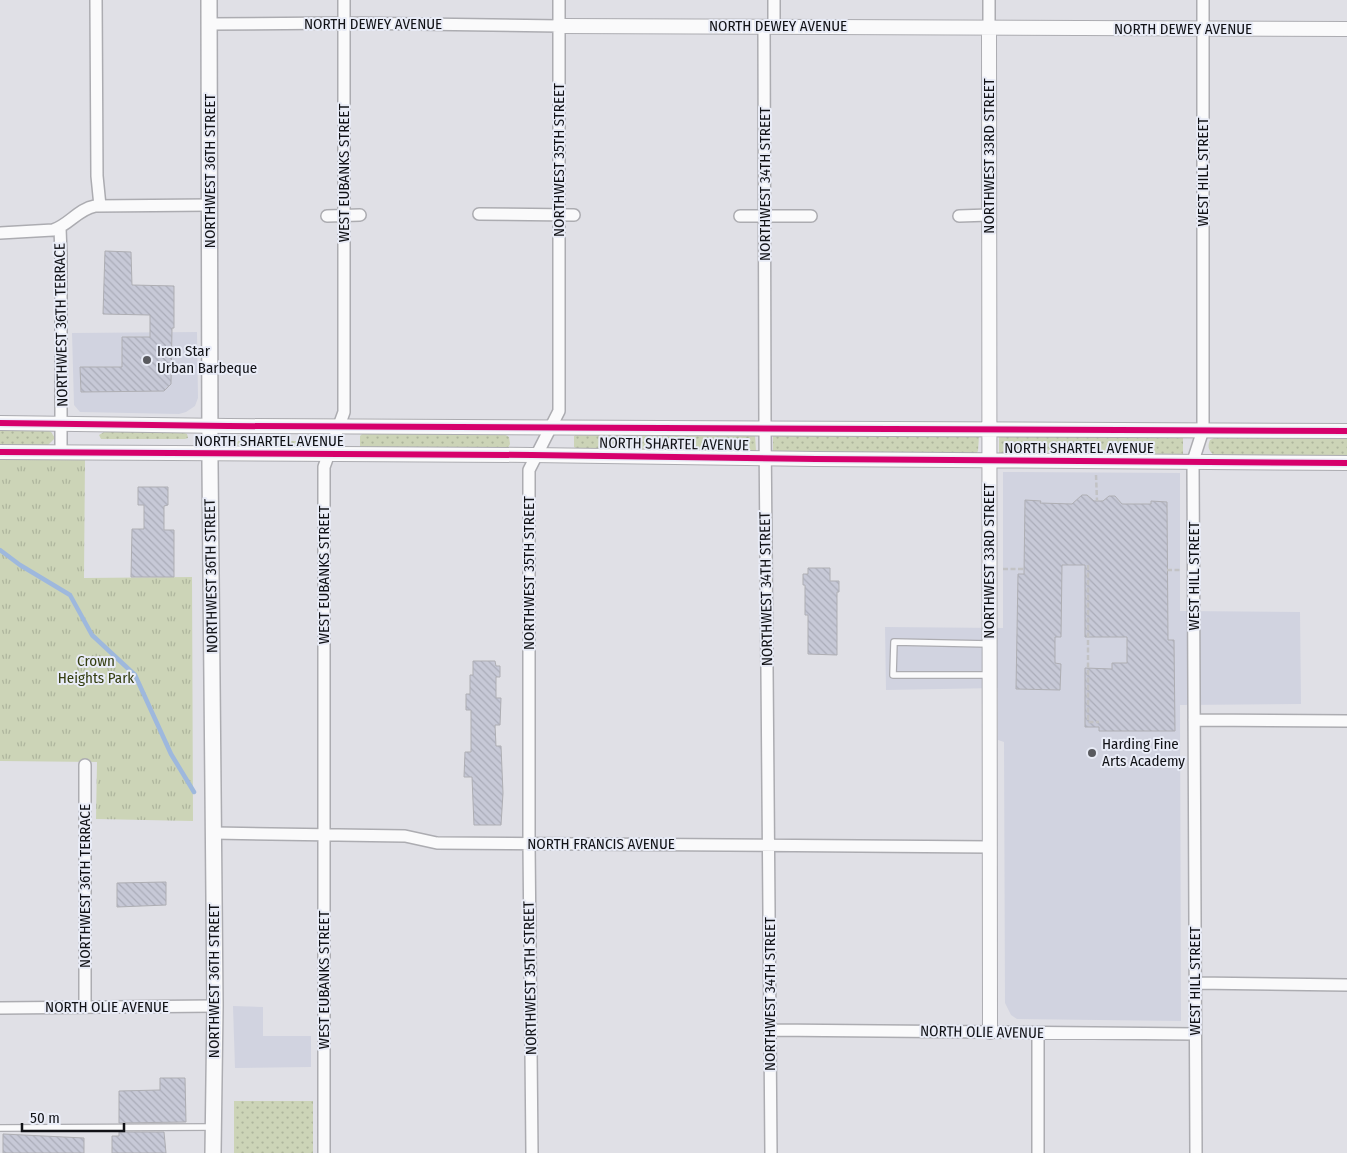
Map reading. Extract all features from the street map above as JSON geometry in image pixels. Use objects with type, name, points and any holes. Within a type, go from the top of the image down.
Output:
[{"type":"main road","name":"NORTHWEST 36TH STREET","points":[[210,0],[210,453],[215,1006],[213,1152]]},
{"type":"street","points":[[96,0],[97,176],[100,206]]},
{"type":"street","name":"WEST EUBANKS STREET","points":[[324,1153],[324,467],[344,412],[344,0]]},
{"type":"street","name":"NORTHWEST 35TH STREET","points":[[532,1153],[529,844],[529,470],[559,411],[560,0]]},
{"type":"street","name":"NORTHWEST 34TH STREET","points":[[771,1153],[765,458],[765,216],[769,26],[774,0]]},
{"type":"street","name":"NORTHWEST 33RD STREET","points":[[989,0],[990,1032]]},
{"type":"street","name":"WEST HILL STREET","points":[[1196,1153],[1193,461],[1203,430],[1203,0]]},
{"type":"street","name":"NORTH DEWEY AVENUE","points":[[210,24],[344,23],[560,26],[1347,29]]},
{"type":"street","points":[[0,233],[48,232],[60,228],[87,207],[210,205]]},
{"type":"street","points":[[479,214],[574,215]]},
{"type":"street","points":[[959,216],[989,215]]},
{"type":"street","points":[[327,216],[360,216]]},
{"type":"street","points":[[740,216],[811,216]]},
{"type":"street","name":"NORTHWEST 36TH TERRACE","points":[[60,228],[61,452]]},
{"type":"street","name":"NORTH SHARTEL AVENUE","points":[[0,422],[210,426],[1347,431]]},
{"type":"street","name":"NORTH SHARTEL AVENUE","points":[[0,452],[1347,463]]},
{"type":"street","points":[[1194,720],[1347,721]]},
{"type":"street","name":"NORTHWEST 36TH TERRACE","points":[[85,765],[85,1007]]},
{"type":"street","name":"NORTH FRANCIS AVENUE","points":[[214,833],[405,836],[431,842],[529,844],[768,844],[990,847]]},
{"type":"street","points":[[1195,984],[1347,985]]},
{"type":"street","name":"NORTH OLIE AVENUE","points":[[0,1008],[215,1006]]},
{"type":"street","name":"NORTH OLIE AVENUE","points":[[770,1030],[1195,1034]]},
{"type":"street","points":[[1038,1033],[1038,1153]]},
{"type":"lane","points":[[989,644],[894,642],[893,675],[990,675]]},
{"type":"lane","points":[[0,1128],[213,1127]]},
{"type":"path","points":[[1096,460],[1097,501]]},
{"type":"path","points":[[1088,565],[1088,722],[1099,722]]},
{"type":"path","points":[[1000,569],[1024,568]]},
{"type":"path","points":[[1167,570],[1180,570]]},
{"type":"shaded area","points":[[197,332],[198,398],[195,406],[186,412],[179,414],[80,412],[74,405],[72,333]]},
{"type":"shaded area","name":"Harding Fine Arts Academy","points":[[1003,472],[1180,473],[1180,611],[1300,612],[1301,704],[1180,705],[1181,1021],[1017,1019],[1011,1015],[1005,1003],[1004,742],[998,740],[998,688],[886,690],[885,627],[1003,628]]},
{"type":"shaded area","points":[[233,1006],[263,1007],[263,1036],[311,1036],[311,1067],[235,1068]]},
{"type":"green space","points":[[0,430],[49,431],[55,438],[48,445],[0,445]]},
{"type":"green space","points":[[104,432],[182,432],[187,434],[188,438],[101,439],[99,435]]},
{"type":"green space","points":[[363,433],[504,434],[509,437],[510,444],[508,448],[362,449],[360,447],[360,436]]},
{"type":"green space","points":[[577,434],[755,435],[756,451],[577,449],[574,447],[574,436]]},
{"type":"green space","points":[[773,434],[979,436],[976,454],[773,452]]},
{"type":"green space","points":[[999,435],[1183,436],[1183,454],[999,453]]},
{"type":"green space","points":[[1216,437],[1347,438],[1347,456],[1214,455],[1209,445],[1210,440]]},
{"type":"green space","points":[[238,441],[301,441],[305,443],[301,448],[239,447],[236,444]]},
{"type":"green space","name":"Crown Heights Park","points":[[0,457],[85,459],[84,578],[192,577],[193,821],[96,819],[97,762],[0,761]]},
{"type":"green space","points":[[234,1101],[313,1101],[313,1153],[234,1153]]},
{"type":"building","points":[[105,251],[131,252],[132,285],[174,286],[171,384],[164,391],[81,392],[80,367],[122,367],[122,337],[150,337],[150,315],[103,314]]},
{"type":"building","points":[[138,487],[168,487],[168,505],[164,506],[164,530],[174,530],[174,577],[131,577],[132,529],[144,529],[144,505],[138,505]]},
{"type":"building","points":[[1082,495],[1087,495],[1094,501],[1103,501],[1109,496],[1115,496],[1122,504],[1151,504],[1151,501],[1167,502],[1168,640],[1174,640],[1175,731],[1099,731],[1099,727],[1085,727],[1085,668],[1112,669],[1112,663],[1127,663],[1127,637],[1085,637],[1085,565],[1062,565],[1061,637],[1055,637],[1055,663],[1061,664],[1060,690],[1016,689],[1018,574],[1024,574],[1025,500],[1041,501],[1040,503],[1072,504]]},
{"type":"building","points":[[808,568],[830,568],[830,581],[839,581],[839,592],[837,592],[837,655],[808,654],[808,615],[805,615],[803,574],[808,574]]},
{"type":"building","points":[[473,661],[495,661],[496,666],[500,666],[500,677],[496,677],[496,698],[501,698],[500,725],[495,725],[496,746],[501,746],[503,793],[501,825],[474,825],[472,777],[464,777],[465,752],[471,752],[471,710],[466,710],[466,694],[470,694],[470,675],[473,675]]},
{"type":"building","points":[[166,882],[166,905],[117,907],[117,883]]},
{"type":"building","points":[[160,1078],[185,1078],[186,1122],[119,1123],[119,1091],[160,1090]]},
{"type":"building","points":[[119,1132],[164,1132],[166,1153],[112,1153],[112,1136],[119,1136]]},
{"type":"building","points":[[3,1134],[84,1138],[84,1153],[3,1153]]},
{"type":"waterway","points":[[0,550],[20,565],[70,595],[92,635],[135,675],[171,754],[194,792]]},
{"type":"cycle path","points":[[0,423],[228,426],[1347,431]]},
{"type":"cycle path","points":[[0,452],[1347,463]]},
{"type":"place","name":"Iron Star Urban Barbeque","points":[[147,360]]},
{"type":"place","name":"Harding Fine Arts Academy","points":[[1092,753]]}]
